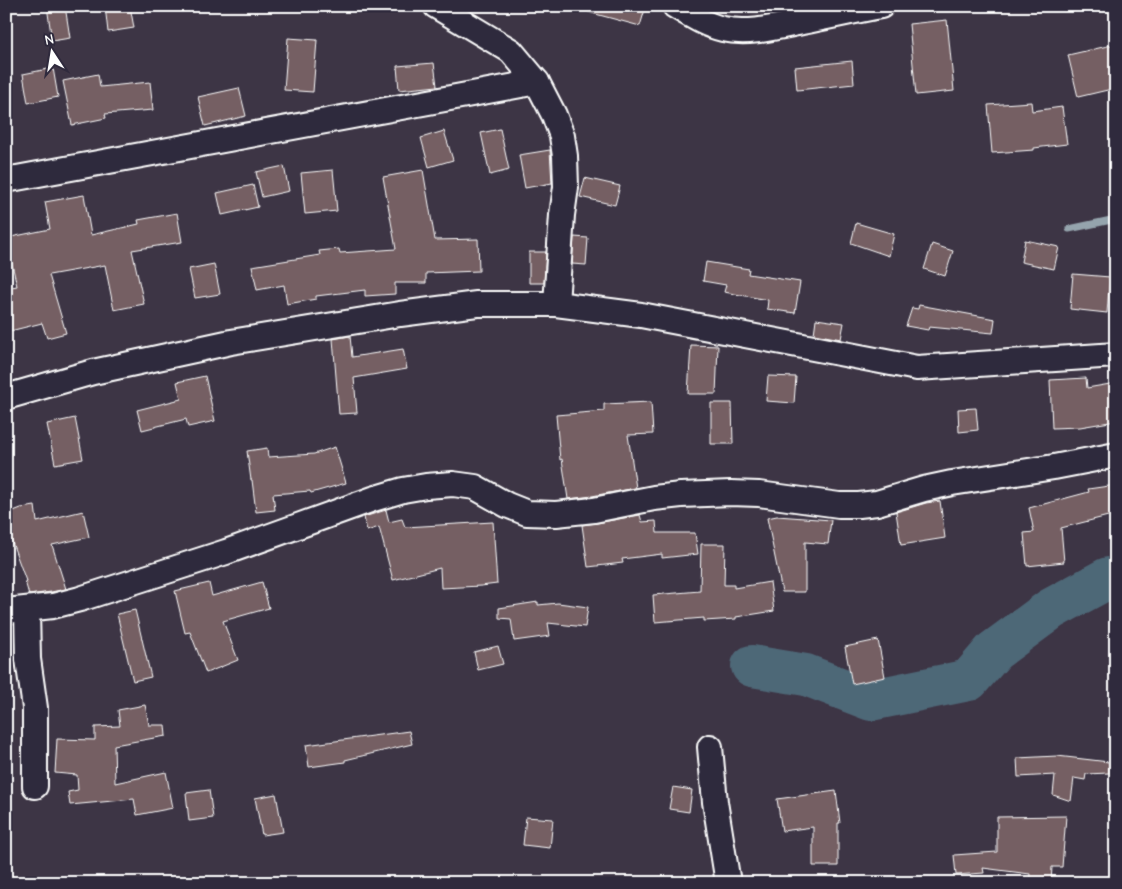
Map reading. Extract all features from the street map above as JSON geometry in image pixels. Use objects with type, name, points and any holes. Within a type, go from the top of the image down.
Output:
[{"type":"street","points":[[436,6],[511,51],[537,82],[554,114],[562,136],[566,187],[562,215],[556,304]]},
{"type":"street","points":[[674,6],[708,24],[724,29],[744,31],[766,29],[881,6]]},
{"type":"street","points":[[6,180],[537,82]]},
{"type":"street","points":[[6,397],[93,372],[231,342],[400,314],[477,304],[556,304],[641,314],[918,368],[1116,356]]},
{"type":"street","points":[[35,786],[35,708],[28,659],[17,610],[53,606],[112,590],[226,552],[373,499],[403,490],[453,484],[475,486],[507,505],[527,513],[556,514],[594,510],[654,498],[732,493],[759,494],[839,505],[859,505],[877,503],[952,483],[1116,455]]},
{"type":"street","points":[[710,747],[715,802],[728,883]]},
{"type":"building","points":[[47,6],[65,6],[70,38],[52,41]]},
{"type":"building","points":[[105,6],[130,6],[134,28],[108,32]]},
{"type":"building","points":[[589,6],[646,6],[640,26],[588,12]]},
{"type":"building","points":[[947,20],[954,91],[916,95],[909,24]]},
{"type":"building","points":[[288,38],[317,40],[313,92],[284,90]]},
{"type":"building","points":[[1112,45],[1116,60],[1116,88],[1078,97],[1068,55]]},
{"type":"building","points":[[852,61],[854,84],[797,90],[795,67]]},
{"type":"building","points":[[434,63],[437,86],[399,90],[397,66]]},
{"type":"building","points":[[53,68],[58,97],[28,103],[23,74]]},
{"type":"building","points":[[98,74],[100,87],[150,82],[153,110],[105,114],[106,118],[72,125],[63,81]]},
{"type":"building","points":[[239,88],[246,116],[205,126],[198,97]]},
{"type":"building","points":[[1031,102],[1032,111],[1062,107],[1067,144],[1034,148],[1034,150],[992,153],[988,105]]},
{"type":"building","points":[[500,129],[509,170],[490,175],[481,133]]},
{"type":"building","points":[[444,131],[453,160],[429,167],[421,138]]},
{"type":"building","points":[[550,150],[552,183],[525,188],[519,155]]},
{"type":"building","points":[[284,166],[289,191],[262,197],[256,172]]},
{"type":"building","points":[[333,170],[337,211],[305,214],[301,173]]},
{"type":"building","points":[[423,170],[435,240],[478,239],[479,271],[426,273],[426,283],[395,283],[395,294],[365,296],[365,290],[316,296],[316,299],[287,304],[284,285],[257,290],[252,266],[320,255],[319,251],[339,249],[340,253],[396,249],[383,177]]},
{"type":"building","points":[[585,178],[620,186],[615,205],[580,197]]},
{"type":"building","points":[[253,185],[258,207],[222,215],[217,193]]},
{"type":"building","points":[[84,195],[91,235],[139,224],[138,220],[177,213],[182,242],[132,250],[144,304],[114,310],[105,265],[49,275],[66,333],[47,338],[42,323],[6,332],[6,288],[17,286],[6,238],[50,229],[45,202]]},
{"type":"building","points":[[856,223],[894,234],[889,256],[851,243]]},
{"type":"building","points":[[574,237],[588,238],[586,265],[572,264]]},
{"type":"building","points":[[1025,240],[1059,247],[1054,269],[1021,262]]},
{"type":"building","points":[[932,244],[953,251],[945,276],[924,269]]},
{"type":"building","points":[[529,252],[546,252],[544,283],[529,283]]},
{"type":"building","points":[[706,262],[749,269],[748,274],[800,282],[795,313],[767,309],[768,300],[724,292],[726,285],[703,281]]},
{"type":"building","points":[[214,264],[220,294],[195,298],[189,269]]},
{"type":"building","points":[[1073,274],[1110,277],[1107,313],[1070,309]]},
{"type":"building","points":[[919,305],[995,319],[993,333],[929,327],[928,330],[906,326],[912,308],[918,309]]},
{"type":"building","points":[[816,319],[844,323],[841,339],[814,334]]},
{"type":"building","points":[[350,336],[352,357],[403,349],[407,369],[354,378],[357,413],[339,414],[333,339]]},
{"type":"building","points":[[691,345],[718,346],[716,394],[688,394]]},
{"type":"building","points":[[205,376],[215,421],[188,427],[186,419],[142,430],[137,410],[181,399],[177,382]]},
{"type":"building","points":[[768,376],[796,377],[794,403],[766,401]]},
{"type":"building","points":[[1086,378],[1087,388],[1116,383],[1116,421],[1080,427],[1052,428],[1050,380]]},
{"type":"building","points":[[651,402],[653,434],[628,435],[636,488],[568,499],[562,459],[560,460],[556,415],[604,411],[604,404]]},
{"type":"building","points":[[711,403],[732,403],[733,444],[711,444]]},
{"type":"building","points":[[976,408],[978,430],[959,432],[958,409]]},
{"type":"building","points":[[75,418],[83,459],[55,464],[47,424]]},
{"type":"building","points":[[335,447],[346,483],[311,493],[310,491],[273,494],[275,510],[256,512],[247,451],[267,448],[268,457],[314,454]]},
{"type":"building","points":[[1116,485],[1116,514],[1061,528],[1064,562],[1027,566],[1024,533],[1034,532],[1029,508],[1089,492],[1088,489]]},
{"type":"building","points":[[940,501],[945,538],[901,545],[896,512]]},
{"type":"building","points":[[35,506],[37,522],[83,511],[89,537],[52,545],[66,589],[29,595],[26,581],[6,526],[6,514],[21,508]]},
{"type":"building","points":[[386,510],[389,522],[402,519],[405,527],[493,522],[497,584],[441,588],[440,568],[393,580],[379,527],[367,531],[364,517]]},
{"type":"building","points":[[640,515],[642,522],[656,521],[657,533],[695,533],[698,554],[662,558],[662,554],[622,559],[623,563],[588,567],[582,525]]},
{"type":"building","points":[[777,516],[831,520],[828,544],[805,542],[805,592],[782,592],[767,518]]},
{"type":"building","points":[[701,544],[725,544],[724,585],[734,585],[734,588],[770,582],[774,611],[736,617],[736,619],[704,621],[704,618],[655,622],[653,595],[700,591]]},
{"type":"building","points":[[262,582],[269,608],[223,621],[238,660],[206,673],[190,632],[185,633],[175,591],[209,583],[212,596]]},
{"type":"building","points":[[538,602],[538,605],[558,603],[588,607],[585,627],[548,623],[550,636],[514,641],[511,619],[499,618],[499,608]]},
{"type":"building","points":[[135,610],[151,677],[133,681],[117,614]]},
{"type":"building","points":[[878,640],[885,677],[852,684],[845,647]]},
{"type":"building","points":[[498,646],[503,664],[478,670],[474,652]]},
{"type":"building","points":[[145,705],[149,725],[165,725],[166,736],[114,745],[115,783],[166,772],[173,808],[137,815],[134,799],[70,805],[68,792],[78,790],[77,775],[55,773],[57,739],[95,740],[95,727],[120,726],[118,710]]},
{"type":"building","points":[[409,731],[412,744],[345,760],[345,762],[309,767],[306,745]]},
{"type":"building","points":[[1057,756],[1109,762],[1109,773],[1086,774],[1085,780],[1074,778],[1071,801],[1053,795],[1055,775],[1018,777],[1017,758]]},
{"type":"building","points":[[673,787],[692,790],[689,812],[669,809]]},
{"type":"building","points":[[209,790],[213,818],[189,821],[186,793]]},
{"type":"building","points":[[836,791],[840,823],[838,823],[838,866],[813,866],[813,827],[782,831],[777,799]]},
{"type":"building","points":[[276,794],[283,832],[262,835],[255,798]]},
{"type":"building","points":[[1066,816],[1062,867],[1052,867],[1051,883],[1029,883],[1030,874],[983,868],[984,873],[956,875],[954,855],[997,852],[997,817]]},
{"type":"building","points":[[526,817],[553,819],[550,848],[523,845]]},
{"type":"waterway","points":[[1069,229],[1116,219]]},
{"type":"waterway","points":[[752,666],[806,675],[871,700],[969,680],[994,651],[1051,609],[1108,578],[1116,580]]}]
